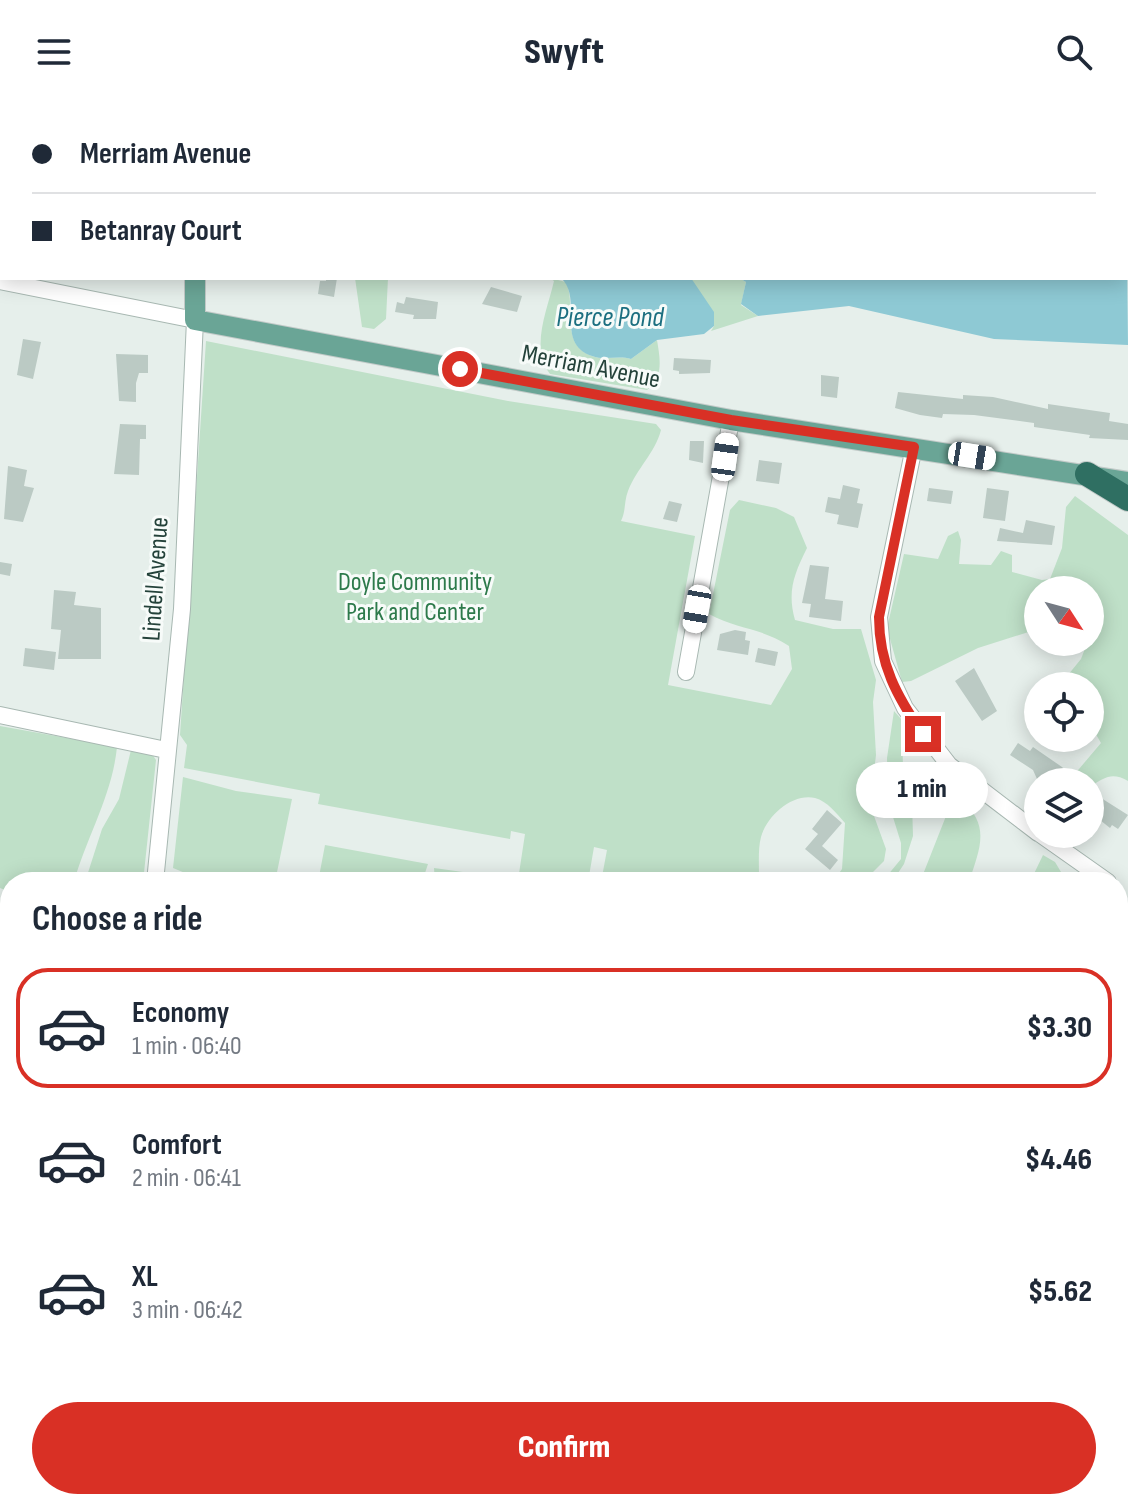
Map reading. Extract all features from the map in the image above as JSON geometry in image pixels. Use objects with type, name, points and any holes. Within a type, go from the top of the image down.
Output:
[{"type":"highway","points":[[1087,474],[1128,499]]},
{"type":"main road","name":"Lindell Avenue","points":[[195,280],[195,320]]},
{"type":"main road","name":"Merriam Avenue","points":[[195,320],[731,420],[1128,482]]},
{"type":"street","name":"Merriam Avenue","points":[[0,281],[195,320]]},
{"type":"street","name":"Lindell Avenue","points":[[156,872],[182,609],[195,320]]},
{"type":"street","points":[[686,672],[731,420]]},
{"type":"street","points":[[914,447],[879,617],[883,661],[905,708],[949,765],[1024,822]]},
{"type":"street","points":[[0,715],[166,750]]},
{"type":"street","points":[[1059,848],[1094,872]]},
{"type":"green space","points":[[355,280],[388,280],[386,319],[374,329],[362,327]]},
{"type":"green space","points":[[692,280],[746,282],[741,305],[758,316],[711,331],[714,326]]},
{"type":"green space","points":[[554,281],[566,282],[572,334],[582,350],[592,356],[631,359],[657,340],[660,367],[656,380],[647,390],[550,374],[541,353],[541,341]]},
{"type":"green space","name":"Doyle Community Park and Center","points":[[206,341],[508,401],[656,424],[661,430],[628,491],[621,521],[695,536],[668,685],[771,705],[792,669],[789,646],[768,635],[709,614],[730,510],[739,500],[776,508],[794,517],[807,548],[793,583],[795,620],[833,629],[861,629],[876,680],[873,702],[876,755],[870,805],[886,849],[884,861],[873,872],[840,872],[845,823],[824,802],[806,797],[789,803],[769,821],[760,841],[759,872],[603,872],[607,850],[594,847],[590,872],[519,872],[525,834],[511,831],[510,839],[318,804],[320,794],[184,768],[187,745],[180,735]]},
{"type":"green space","points":[[1075,496],[1128,535],[1128,781],[1117,777],[1104,779],[1104,768],[1080,768],[1093,752],[1104,752],[1104,672],[1070,672],[1082,656],[1104,656],[1104,576],[1051,576],[1062,548],[1066,507]]},
{"type":"green space","points":[[958,531],[961,540],[959,564],[991,565],[1001,551],[1012,555],[1012,572],[1027,576],[1024,576],[1024,633],[978,648],[911,681],[902,682],[887,628],[904,554],[938,559],[948,536]]},
{"type":"green space","points":[[894,711],[902,720],[903,769],[912,803],[913,836],[899,872],[890,872],[901,859],[901,843],[888,801],[887,758]]},
{"type":"green space","points":[[0,726],[117,747],[105,799],[77,872],[0,872]]},
{"type":"green space","points":[[131,750],[152,754],[156,760],[144,872],[88,872],[102,829],[119,799]]},
{"type":"green space","points":[[183,777],[236,791],[292,799],[277,872],[183,872],[173,868]]},
{"type":"green space","points":[[961,800],[980,828],[979,848],[972,872],[924,872],[948,811]]},
{"type":"green space","points":[[325,845],[428,864],[425,872],[320,872]]},
{"type":"green space","points":[[1043,855],[1055,862],[1061,872],[1035,872]]},
{"type":"green space","points":[[434,868],[463,872],[434,872]]},
{"type":"water","name":"Pierce Pond","points":[[562,280],[692,280],[714,312],[714,326],[704,334],[657,340],[631,359],[592,356],[581,350],[574,341],[567,287]]},
{"type":"water","name":"Pierce Pond","points":[[742,280],[1127,280],[1128,345],[994,339],[849,306],[758,316],[741,304],[746,282]]},
{"type":"building","points":[[337,280],[334,297],[318,294],[320,281]]},
{"type":"building","points":[[491,287],[522,296],[517,312],[482,304]]},
{"type":"building","points":[[406,297],[438,302],[436,319],[413,319],[414,315],[395,312],[397,302],[404,304]]},
{"type":"building","points":[[23,339],[41,342],[33,379],[17,375]]},
{"type":"building","points":[[116,354],[148,355],[148,373],[139,373],[136,383],[136,402],[119,401]]},
{"type":"building","points":[[674,358],[711,360],[710,373],[679,374],[679,371],[673,370]]},
{"type":"building","points":[[821,375],[839,377],[837,398],[821,396]]},
{"type":"building","points":[[898,392],[963,399],[963,395],[993,397],[1048,409],[1048,404],[1110,413],[1109,421],[1128,424],[1128,440],[1089,438],[1090,435],[1034,427],[1034,423],[974,415],[943,414],[942,418],[920,415],[895,408]]},
{"type":"building","points":[[120,424],[146,425],[146,439],[140,439],[139,475],[114,474]]},
{"type":"building","points":[[690,441],[704,441],[703,463],[689,460]]},
{"type":"building","points":[[759,460],[782,463],[779,484],[756,481]]},
{"type":"building","points":[[8,466],[27,470],[24,486],[34,488],[23,522],[4,519]]},
{"type":"building","points":[[843,485],[860,489],[857,503],[863,504],[858,528],[837,524],[839,515],[825,512],[828,497],[840,499]]},
{"type":"building","points":[[929,488],[953,491],[951,504],[927,501]]},
{"type":"building","points":[[987,488],[1009,491],[1005,521],[983,518]]},
{"type":"building","points":[[669,501],[682,504],[677,522],[663,519]]},
{"type":"building","points":[[1026,520],[1055,526],[1052,545],[997,541],[1000,528],[1023,533]]},
{"type":"building","points":[[0,562],[12,564],[10,576],[0,574]]},
{"type":"building","points":[[810,565],[829,567],[825,599],[843,601],[841,621],[809,617],[811,604],[802,603]]},
{"type":"building","points":[[54,590],[76,592],[74,605],[101,608],[101,659],[58,659],[61,630],[51,629]]},
{"type":"building","points":[[735,630],[746,632],[745,640],[750,641],[748,655],[717,650],[720,634]]},
{"type":"building","points":[[25,648],[56,652],[54,670],[23,666]]},
{"type":"building","points":[[758,648],[778,652],[775,666],[755,662]]},
{"type":"building","points":[[974,668],[997,711],[982,721],[955,681]]},
{"type":"building","points":[[1018,743],[1024,747],[1024,752],[1040,752],[1063,768],[1030,768],[1010,755]]},
{"type":"building","points":[[1104,800],[1128,815],[1118,829],[1112,825],[1110,828],[1104,823]]},
{"type":"building","points":[[827,810],[842,823],[822,846],[838,860],[830,870],[805,849],[818,834],[812,829]]},
{"type":"route","points":[[460,369],[731,420],[914,447],[879,617],[879,639],[890,681],[923,734]]}]
